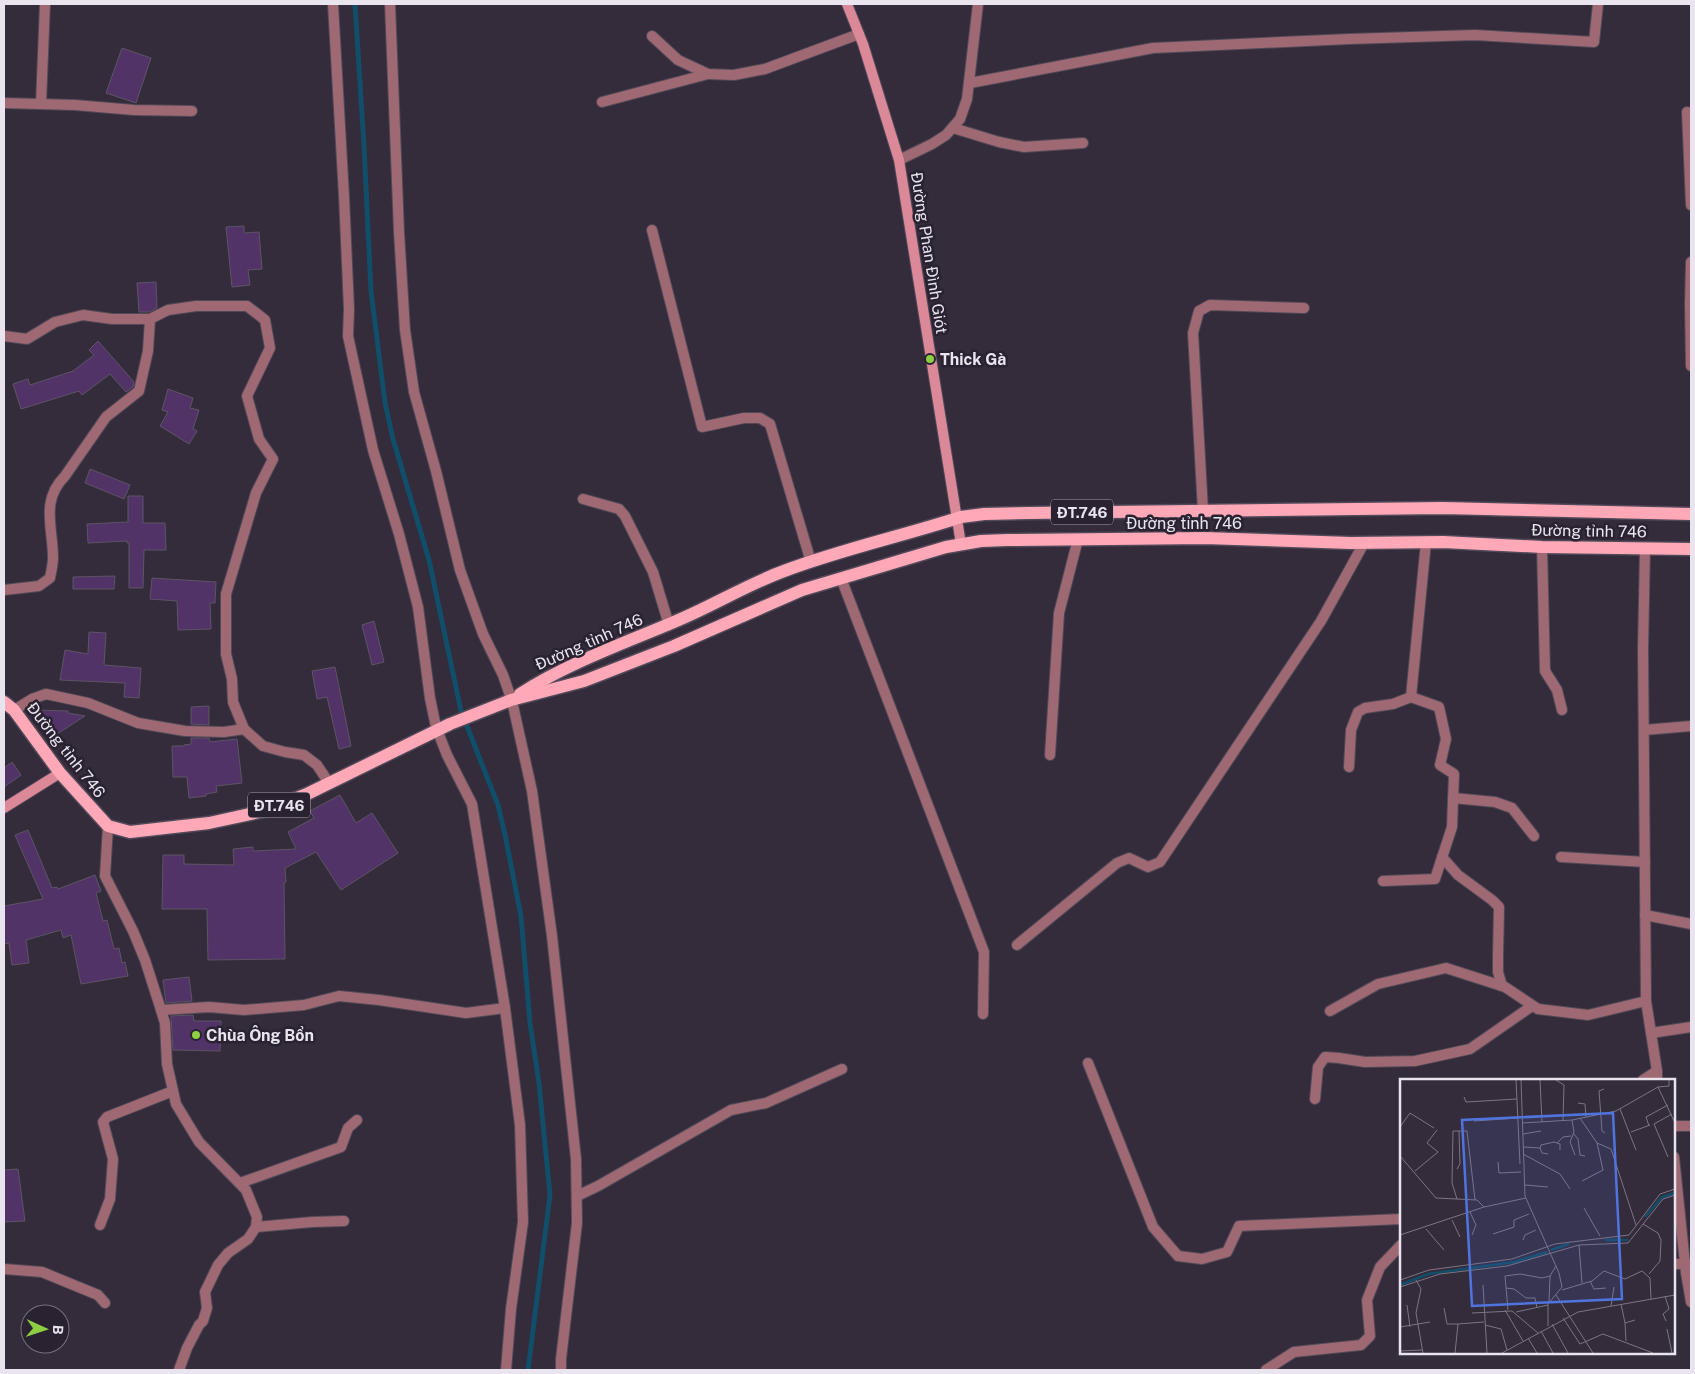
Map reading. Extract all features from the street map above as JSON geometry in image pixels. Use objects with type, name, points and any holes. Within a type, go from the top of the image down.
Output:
[{"type":"main road","name":"Đường tỉnh 746","points":[[511,700],[535,684],[577,662],[669,624],[739,590],[784,571],[957,518],[984,514],[1443,508],[1691,514]]},
{"type":"main road","name":"Đường tỉnh 746","points":[[511,700],[584,681],[674,646],[802,590],[946,547],[981,541],[1205,538],[1691,549]]},
{"type":"main road","name":"ĐT.746","points":[[108,826],[130,832],[209,823],[264,811],[329,783],[437,730],[511,700]]},
{"type":"main road","name":"Đường tỉnh 746","points":[[9,706],[60,773],[108,826]]},
{"type":"street","points":[[41,104],[45,4]]},
{"type":"street","points":[[332,4],[344,196],[349,309],[348,336],[373,450],[399,534],[418,607],[430,698],[437,730],[472,804],[505,1008],[520,1124],[523,1222],[511,1310],[506,1370]]},
{"type":"street","points":[[390,4],[400,252],[405,330],[414,392],[436,471],[460,570],[484,634],[503,675],[511,700],[532,791],[549,916],[576,1159],[577,1196],[577,1223],[560,1359],[561,1370]]},
{"type":"street","name":"Đường Phan Đình Giót","points":[[847,4],[859,34],[899,160],[962,544]]},
{"type":"street","points":[[899,160],[946,135],[960,119],[970,83],[978,4]]},
{"type":"street","points":[[970,83],[1153,48],[1349,39],[1475,36],[1594,42],[1598,4]]},
{"type":"street","points":[[602,102],[708,74],[734,75],[765,69],[859,34]]},
{"type":"street","points":[[652,36],[678,60],[708,74]]},
{"type":"street","points":[[4,103],[192,112]]},
{"type":"street","points":[[1687,112],[1691,205]]},
{"type":"street","points":[[953,128],[999,142],[1024,147],[1083,142]]},
{"type":"street","points":[[652,230],[702,427],[744,418],[760,418],[770,424],[811,562]]},
{"type":"street","points":[[1691,262],[1691,366]]},
{"type":"street","points":[[1203,511],[1193,333],[1199,311],[1210,305],[1304,308]]},
{"type":"street","points":[[4,336],[26,339],[55,322],[83,315],[112,319],[150,319],[168,310],[196,306],[247,306],[265,320],[270,348],[247,396],[259,439],[273,459],[256,492],[226,594],[226,654],[232,679],[234,702],[244,728],[262,746],[304,755],[317,765],[329,783]]},
{"type":"street","points":[[4,590],[40,586],[50,578],[54,560],[49,506],[51,496],[57,484],[65,476],[106,417],[139,391],[148,351],[150,319]]},
{"type":"street","points":[[584,499],[619,509],[625,516],[653,572],[669,624]]},
{"type":"street","points":[[1050,755],[1059,613],[1078,539]]},
{"type":"street","points":[[1411,697],[1426,542]]},
{"type":"street","points":[[1017,945],[1117,863],[1128,858],[1148,866],[1160,862],[1321,621],[1364,543]]},
{"type":"street","points":[[1542,547],[1545,671],[1557,690],[1562,710]]},
{"type":"street","points":[[1645,549],[1643,650],[1646,1001],[1657,1076]]},
{"type":"street","points":[[841,578],[984,952],[983,1014]]},
{"type":"street","points":[[9,706],[46,694],[88,702],[138,723],[184,731],[224,732],[244,728]]},
{"type":"street","points":[[1349,767],[1351,730],[1358,712],[1365,708],[1393,704],[1411,697],[1439,707],[1446,739],[1440,765],[1454,774],[1452,827],[1435,879],[1383,881]]},
{"type":"street","points":[[1644,730],[1691,726]]},
{"type":"street","points":[[4,808],[60,773]]},
{"type":"street","points":[[1453,798],[1495,802],[1512,808],[1534,836]]},
{"type":"street","points":[[108,826],[105,876],[133,931],[145,960],[164,1023],[167,1064],[176,1104],[198,1142],[246,1190],[257,1217],[256,1227],[248,1239],[228,1253],[218,1265],[205,1292],[207,1308],[203,1321],[187,1348],[179,1370]]},
{"type":"street","points":[[1442,857],[1458,875],[1499,907],[1498,972],[1502,986]]},
{"type":"street","points":[[1561,857],[1645,862]]},
{"type":"street","points":[[1645,915],[1691,924]]},
{"type":"street","points":[[1330,1011],[1378,984],[1446,968],[1502,986],[1538,1009],[1588,1015],[1646,1001]]},
{"type":"street","points":[[160,1010],[209,1007],[244,1010],[304,1005],[340,996],[380,1000],[466,1014],[505,1008]]},
{"type":"street","points":[[1315,1098],[1318,1067],[1325,1057],[1365,1062],[1415,1061],[1470,1049],[1532,1006]]},
{"type":"street","points":[[1651,1033],[1691,1027]]},
{"type":"street","points":[[1088,1062],[1153,1227],[1178,1256],[1202,1259],[1227,1252],[1239,1226],[1400,1219]]},
{"type":"street","points":[[577,1196],[598,1186],[731,1110],[766,1103],[842,1069]]},
{"type":"street","points":[[100,1225],[110,1199],[113,1159],[102,1122],[115,1113],[173,1091]]},
{"type":"street","points":[[240,1184],[341,1147],[348,1128],[357,1120]]},
{"type":"street","points":[[1675,1126],[1691,1126]]},
{"type":"street","points":[[1675,1165],[1691,1302]]},
{"type":"street","points":[[256,1227],[344,1221]]},
{"type":"street","points":[[1266,1370],[1294,1352],[1361,1345],[1370,1336],[1367,1300],[1380,1267],[1400,1246]]},
{"type":"street","points":[[1675,1264],[1688,1264]]},
{"type":"street","points":[[4,1268],[42,1272],[98,1295],[105,1303]]},
{"type":"building","points":[[122,48],[151,58],[136,103],[106,93]]},
{"type":"building","points":[[244,226],[244,233],[259,232],[262,269],[248,270],[250,285],[232,287],[226,227]]},
{"type":"building","points":[[156,282],[157,308],[149,312],[139,312],[137,283]]},
{"type":"building","points":[[98,341],[134,382],[133,387],[126,392],[110,374],[82,395],[79,391],[21,409],[13,384],[28,379],[30,385],[73,371],[94,355],[89,350]]},
{"type":"building","points":[[168,389],[193,398],[190,408],[199,410],[193,429],[197,431],[189,444],[160,426],[168,412],[162,410]]},
{"type":"building","points":[[90,469],[130,485],[124,499],[85,483]]},
{"type":"building","points":[[128,496],[143,496],[143,523],[165,523],[166,550],[144,550],[143,588],[129,588],[129,543],[127,541],[88,543],[87,524],[128,522]]},
{"type":"building","points":[[115,576],[114,589],[73,589],[73,577]]},
{"type":"building","points":[[152,578],[216,582],[215,603],[210,603],[211,629],[178,630],[177,601],[150,599]]},
{"type":"building","points":[[374,621],[384,662],[372,665],[362,625]]},
{"type":"building","points":[[89,632],[106,633],[104,665],[141,668],[139,698],[124,697],[125,683],[60,680],[65,650],[88,654]]},
{"type":"building","points":[[335,667],[351,746],[339,749],[327,697],[317,699],[312,671]]},
{"type":"building","points":[[209,706],[209,725],[191,724],[191,707]]},
{"type":"building","points":[[37,710],[68,711],[68,713],[85,716],[57,734]]},
{"type":"building","points":[[191,738],[209,738],[210,742],[237,739],[242,783],[216,786],[217,792],[206,794],[206,796],[189,798],[187,777],[173,777],[172,746],[191,744]]},
{"type":"building","points":[[12,762],[21,775],[4,787],[4,768]]},
{"type":"building","points":[[340,795],[356,823],[372,813],[398,853],[341,890],[316,852],[285,868],[285,959],[208,960],[207,909],[162,909],[163,855],[184,855],[184,864],[234,865],[233,849],[253,847],[253,851],[296,849],[288,832],[314,818],[310,811]]},
{"type":"building","points":[[28,830],[52,888],[57,887],[58,889],[95,875],[101,891],[96,893],[103,921],[107,920],[114,949],[119,948],[122,963],[125,962],[128,976],[81,984],[71,935],[63,938],[61,930],[26,940],[29,963],[12,965],[9,943],[4,944],[4,906],[43,899],[15,835]]},
{"type":"building","points":[[189,977],[192,1001],[166,1003],[163,980]]},
{"type":"building","name":"Chùa Ông Bổn","points":[[193,1015],[194,1021],[221,1021],[220,1051],[173,1050],[171,1016]]},
{"type":"building","points":[[18,1169],[25,1221],[4,1222],[4,1170]]},
{"type":"waterway","points":[[355,4],[371,291],[385,403],[393,439],[429,560],[461,711],[498,805],[521,916],[530,1023],[539,1083],[550,1195],[528,1370]]},
{"type":"place","name":"Thick Gà","points":[[930,359]]},
{"type":"place","name":"Chùa Ông Bổn","points":[[196,1035]]}]
